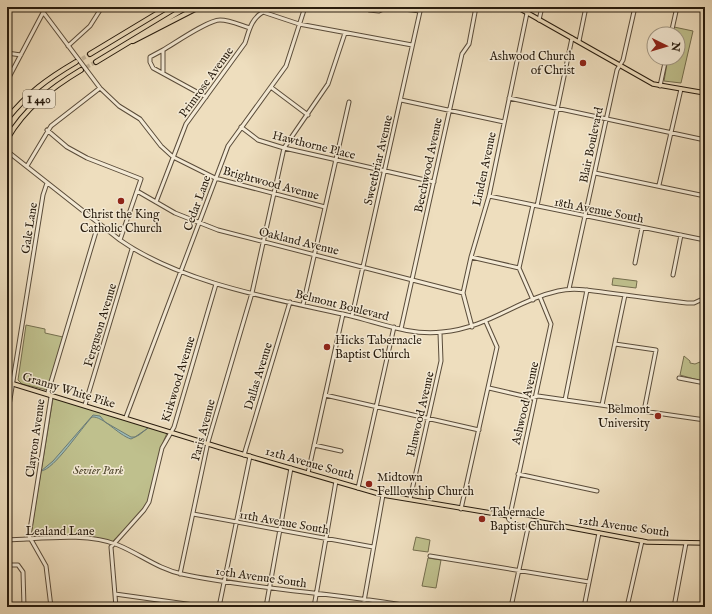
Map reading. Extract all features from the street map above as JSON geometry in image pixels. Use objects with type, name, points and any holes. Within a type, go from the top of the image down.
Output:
[{"type":"highway","points":[[90,54],[168,7]]},
{"type":"highway","points":[[96,62],[187,7]]},
{"type":"highway","points":[[120,48],[199,7]]},
{"type":"highway","name":"I 440","points":[[7,119],[23,99],[48,79],[76,62]]},
{"type":"highway","name":"I 440","points":[[7,139],[31,106],[53,87],[82,70]]},
{"type":"main road","points":[[516,7],[660,86],[705,93]]},
{"type":"main road","name":"Granny White Pike","points":[[7,382],[126,417]]},
{"type":"main road","name":"12th Avenue South","points":[[126,417],[244,455],[383,495],[492,513],[642,541],[705,543]]},
{"type":"main road","name":"12th Avenue South","points":[[511,517],[529,523],[540,523]]},
{"type":"street","points":[[7,81],[46,7]]},
{"type":"street","points":[[68,46],[90,26],[102,7]]},
{"type":"street","name":"Cedar Lane","points":[[126,417],[228,146],[272,88],[291,56],[305,7]]},
{"type":"street","points":[[369,10],[379,11],[388,7],[420,9]]},
{"type":"street","name":"Beechwood Avenue","points":[[401,329],[463,50],[469,44],[476,7]]},
{"type":"street","points":[[539,20],[542,7]]},
{"type":"street","points":[[579,41],[586,7]]},
{"type":"street","name":"Blair Boulevard","points":[[569,289],[617,70],[620,65],[635,7]]},
{"type":"street","points":[[673,26],[677,7]]},
{"type":"street","name":"Sweetbriar Avenue","points":[[352,316],[420,9]]},
{"type":"street","name":"Brightwood Avenue","points":[[43,12],[100,88],[119,106],[140,119],[149,128],[161,146],[173,157],[215,178],[275,195],[326,207]]},
{"type":"street","name":"Primrose Avenue","points":[[156,202],[186,124],[245,43],[253,20],[263,12],[299,24]]},
{"type":"street","name":"Linden Avenue","points":[[472,327],[463,292],[471,257],[489,196],[527,13]]},
{"type":"street","points":[[206,97],[153,68],[150,62],[150,57],[218,20],[229,21],[250,28]]},
{"type":"street","points":[[299,24],[412,45]]},
{"type":"street","points":[[284,148],[328,84],[345,33]]},
{"type":"street","points":[[534,300],[519,268],[558,109],[572,38]]},
{"type":"street","points":[[163,50],[163,73]]},
{"type":"street","points":[[7,53],[21,55]]},
{"type":"street","points":[[660,86],[664,66]]},
{"type":"street","points":[[27,166],[47,130],[100,88]]},
{"type":"street","points":[[272,88],[308,115]]},
{"type":"street","points":[[659,185],[681,90]]},
{"type":"street","points":[[509,98],[705,140]]},
{"type":"street","points":[[401,100],[504,122]]},
{"type":"street","points":[[303,305],[349,102]]},
{"type":"street","name":"Hawthorne Place","points":[[241,127],[258,140],[284,148],[434,182]]},
{"type":"street","points":[[47,130],[67,147],[87,158],[141,179],[120,240]]},
{"type":"street","name":"Paris Avenue","points":[[180,574],[208,444],[252,293],[275,195],[284,148]]},
{"type":"street","name":"Belmont Boulevard","points":[[8,151],[98,225],[132,249],[181,272],[216,284],[401,329],[440,333],[472,327],[559,290],[587,290],[687,303],[697,302],[705,298]]},
{"type":"street","points":[[595,173],[659,185],[705,196]]},
{"type":"street","name":"Gale Lane","points":[[7,418],[47,183]]},
{"type":"street","name":"Oakland Avenue","points":[[137,191],[199,223],[264,242],[463,292]]},
{"type":"street","name":"18th Avenue South","points":[[489,196],[705,240]]},
{"type":"street","name":"Clayton Avenue","points":[[30,540],[51,397],[48,392],[98,225]]},
{"type":"street","points":[[635,263],[642,228]]},
{"type":"street","points":[[673,275],[681,235]]},
{"type":"street","name":"Ferguson Avenue","points":[[85,405],[132,249]]},
{"type":"street","points":[[471,257],[519,268]]},
{"type":"street","name":"Kirkwood Avenue","points":[[113,544],[150,502],[162,448],[171,432],[216,284]]},
{"type":"street","points":[[565,400],[587,290]]},
{"type":"street","points":[[602,405],[626,295]]},
{"type":"street","name":"Ashwood Avenue","points":[[511,517],[518,474],[551,323],[540,297]]},
{"type":"street","name":"Dallas Avenue","points":[[244,455],[290,302]]},
{"type":"street","points":[[308,473],[343,314]]},
{"type":"street","points":[[461,508],[497,347],[486,322]]},
{"type":"street","points":[[358,488],[394,327]]},
{"type":"street","name":"Elmwood Avenue","points":[[410,499],[441,361],[440,333]]},
{"type":"street","points":[[615,344],[656,350],[644,411]]},
{"type":"street","points":[[678,378],[705,383]]},
{"type":"street","points":[[488,388],[536,397],[705,420]]},
{"type":"street","points":[[325,395],[479,430]]},
{"type":"street","points":[[314,446],[341,451]]},
{"type":"street","points":[[218,607],[250,456]]},
{"type":"street","points":[[266,607],[291,468]]},
{"type":"street","points":[[518,474],[597,490]]},
{"type":"street","points":[[314,607],[336,481]]},
{"type":"street","points":[[363,607],[383,495]]},
{"type":"street","name":"11th Avenue South","points":[[193,514],[373,547]]},
{"type":"street","points":[[511,607],[529,523]]},
{"type":"street","points":[[584,607],[599,533]]},
{"type":"street","name":"Lealand Lane","points":[[7,540],[89,538],[113,544]]},
{"type":"street","points":[[30,540],[46,566],[51,607]]},
{"type":"street","points":[[627,607],[642,541]]},
{"type":"street","points":[[674,607],[686,543]]},
{"type":"street","points":[[113,544],[111,550],[116,607]]},
{"type":"street","name":"10th Avenue South","points":[[113,544],[159,566],[180,574],[270,588],[413,607]]},
{"type":"street","points":[[430,556],[589,582]]},
{"type":"street","points":[[7,565],[18,565],[23,572],[24,607]]},
{"type":"street","points":[[115,594],[208,607]]},
{"type":"street","points":[[170,602],[170,607]]},
{"type":"green space","points":[[686,30],[693,31],[686,61]]},
{"type":"green space","points":[[667,66],[685,66],[681,83],[664,81]]},
{"type":"green space","points":[[613,278],[637,281],[636,288],[612,285]]},
{"type":"green space","points":[[26,325],[45,329],[45,333],[63,337],[47,390],[22,384],[18,380]]},
{"type":"green space","points":[[684,356],[690,361],[690,363],[695,364],[705,360],[705,382],[680,375]]},
{"type":"green space","name":"Sevier Park","points":[[53,398],[130,420],[167,433],[161,450],[154,486],[148,502],[136,518],[112,542],[90,537],[30,539]]},
{"type":"green space","points":[[416,537],[430,540],[428,552],[413,550]]},
{"type":"green space","points":[[428,558],[441,560],[436,588],[422,586]]},
{"type":"water","points":[[93,415],[100,416],[104,421],[96,417],[92,417],[60,456],[47,469],[41,471],[53,461]]},
{"type":"water","points":[[109,424],[131,437],[135,437],[131,439],[121,434]]},
{"type":"tunnel","points":[[77,62],[90,54]]},
{"type":"tunnel","points":[[81,70],[96,62]]},
{"type":"place","name":"Ashwood Church of Christ","points":[[583,63]]},
{"type":"place","name":"Christ the King Catholic Church","points":[[121,201]]},
{"type":"place","name":"Hicks Tabernacle Baptist Church","points":[[327,347]]},
{"type":"place","name":"Belmont University","points":[[658,416]]},
{"type":"place","name":"Midtown Felllowship Church","points":[[369,484]]},
{"type":"place","name":"Tabernacle Baptist Church","points":[[482,519]]}]
